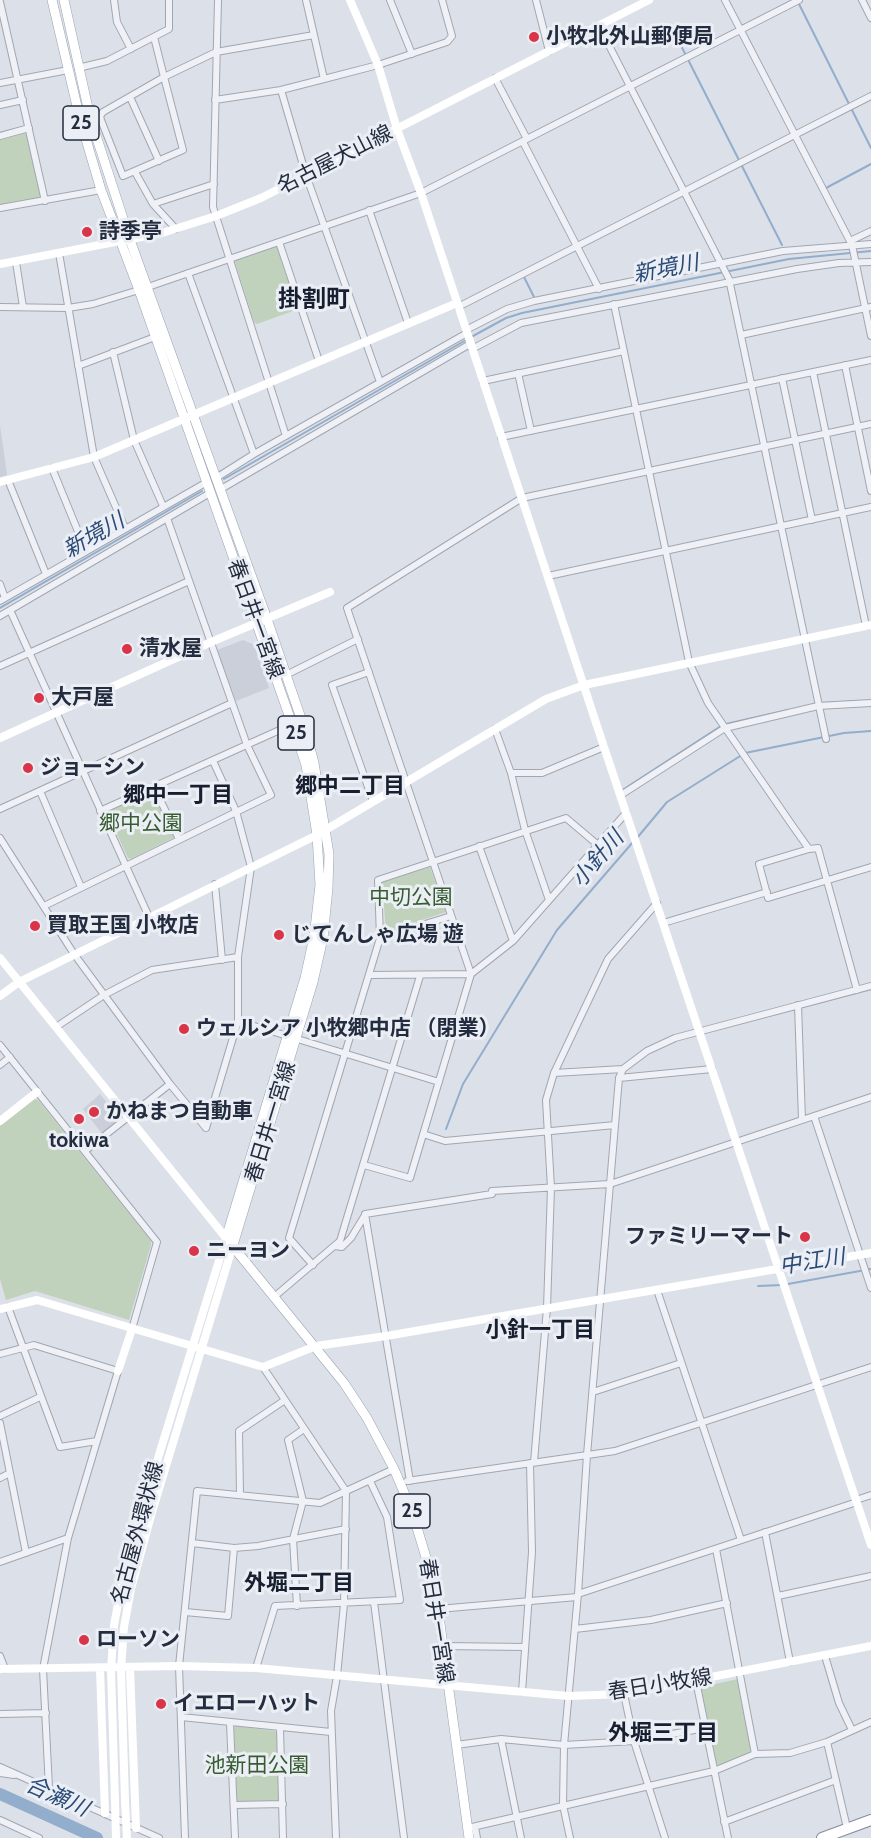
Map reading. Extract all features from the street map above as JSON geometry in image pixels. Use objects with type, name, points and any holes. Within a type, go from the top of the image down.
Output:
[{"type":"highway","points":[[822,1838],[871,1820]]},
{"type":"highway","points":[[836,1838],[871,1825]]},
{"type":"main road","name":"春日井一宮線","points":[[52,0],[68,70],[101,190],[125,241],[212,480],[221,489],[315,763],[322,832]]},
{"type":"main road","name":"春日井一宮線","points":[[64,0],[90,117],[125,241]]},
{"type":"main road","name":"春日井一宮線","points":[[143,289],[155,336],[189,416]]},
{"type":"main road","name":"春日井一宮線","points":[[212,480],[210,493],[293,724],[329,854],[323,938],[313,982],[292,1037],[230,1241],[344,1383],[367,1418],[394,1469],[405,1482],[422,1540],[438,1609],[447,1686],[471,1831]]},
{"type":"street","points":[[114,0],[117,22],[131,49]]},
{"type":"street","points":[[78,68],[107,61],[169,29],[169,0]]},
{"type":"street","points":[[218,0],[213,207],[286,436]]},
{"type":"street","points":[[306,0],[324,79]]},
{"type":"street","points":[[350,0],[378,65],[871,1545]]},
{"type":"street","points":[[390,0],[412,54]]},
{"type":"street","points":[[215,100],[282,90],[378,65],[447,42],[452,36],[442,0]]},
{"type":"street","points":[[536,0],[549,51]]},
{"type":"street","name":"名古屋犬山線","points":[[0,264],[125,241],[176,229],[261,198],[599,26],[637,3],[649,0]]},
{"type":"street","points":[[725,0],[851,245],[868,307],[871,336]]},
{"type":"street","points":[[0,307],[68,308],[93,304],[143,289],[421,193],[799,0]]},
{"type":"street","points":[[862,0],[871,18]]},
{"type":"street","points":[[0,2],[45,201]]},
{"type":"street","points":[[599,26],[729,280],[826,739]]},
{"type":"street","points":[[154,37],[164,77],[183,150],[126,176],[121,174],[100,116],[164,77],[216,52],[314,35]]},
{"type":"street","points":[[0,83],[68,70]]},
{"type":"street","points":[[495,78],[599,289]]},
{"type":"street","points":[[282,90],[306,175],[380,382]]},
{"type":"street","points":[[130,96],[159,162]]},
{"type":"street","points":[[46,574],[4,481],[94,457],[408,323],[458,305],[577,247],[871,96]]},
{"type":"street","points":[[0,105],[23,100]]},
{"type":"street","points":[[0,136],[29,128]]},
{"type":"street","points":[[135,172],[153,204],[176,229]]},
{"type":"street","points":[[153,204],[214,184]]},
{"type":"street","points":[[0,208],[101,190]]},
{"type":"street","points":[[369,210],[408,323]]},
{"type":"street","points":[[851,245],[871,231]]},
{"type":"street","points":[[279,242],[319,361]]},
{"type":"street","points":[[0,584],[3,599],[466,331],[521,304],[783,251],[871,244]]},
{"type":"street","points":[[59,253],[94,457],[124,528]]},
{"type":"street","points":[[16,261],[23,307]]},
{"type":"street","points":[[221,489],[471,347],[521,322],[729,280],[855,261],[871,262]]},
{"type":"street","points":[[188,273],[254,454]]},
{"type":"street","points":[[614,304],[689,662],[704,696],[809,849]]},
{"type":"street","points":[[741,335],[868,307]]},
{"type":"street","points":[[78,366],[155,336]]},
{"type":"street","points":[[483,381],[624,351]]},
{"type":"street","points":[[113,352],[134,440],[164,506]]},
{"type":"street","points":[[501,438],[871,360]]},
{"type":"street","points":[[845,366],[871,491]]},
{"type":"street","points":[[0,996],[19,982],[322,832],[546,699],[584,685],[869,625],[813,372]]},
{"type":"street","points":[[519,373],[531,431]]},
{"type":"street","points":[[782,378],[812,520]]},
{"type":"street","points":[[364,1165],[411,1178],[471,974],[347,608],[522,498],[871,424]]},
{"type":"street","points":[[52,468],[86,551]]},
{"type":"street","points":[[0,616],[210,493]]},
{"type":"street","points":[[548,576],[871,507]]},
{"type":"street","points":[[44,906],[271,795],[247,745],[167,518]]},
{"type":"street","points":[[0,666],[189,581]]},
{"type":"street","points":[[0,738],[211,642],[330,592]]},
{"type":"street","points":[[10,610],[149,917]]},
{"type":"street","points":[[286,675],[358,639]]},
{"type":"street","points":[[369,672],[332,685],[373,801]]},
{"type":"street","points":[[0,809],[232,703]]},
{"type":"street","points":[[621,795],[725,728],[818,706],[871,703]]},
{"type":"street","points":[[100,811],[293,724]]},
{"type":"street","points":[[495,729],[511,773],[525,830],[549,900]]},
{"type":"street","points":[[511,773],[542,773],[604,747]]},
{"type":"street","points":[[0,838],[74,954],[170,1084],[206,1128],[238,1022],[238,957],[252,867],[236,811],[213,761]]},
{"type":"street","points":[[154,787],[179,839]]},
{"type":"street","points":[[40,791],[81,887]]},
{"type":"street","points":[[370,975],[471,974],[513,941],[626,813]]},
{"type":"street","points":[[313,1265],[289,1238],[380,938],[378,880],[567,818],[598,845]]},
{"type":"street","points":[[479,846],[513,941]]},
{"type":"street","points":[[857,990],[825,880],[818,848],[759,864],[768,898],[825,880],[871,867]]},
{"type":"street","points":[[216,884],[222,960]]},
{"type":"street","points":[[663,923],[767,892]]},
{"type":"street","points":[[522,1692],[532,1552],[532,1462],[547,1308],[551,1188],[546,1100],[554,1073],[608,958],[657,903]]},
{"type":"street","points":[[380,938],[451,915]]},
{"type":"street","points":[[56,1028],[104,995],[152,969],[238,957]]},
{"type":"street","points":[[0,958],[230,1241]]},
{"type":"street","points":[[274,1297],[340,1241],[420,976]]},
{"type":"street","points":[[570,1838],[563,1805],[564,1745],[619,1078],[623,1069],[660,1043],[871,987]]},
{"type":"street","points":[[798,1005],[802,1120]]},
{"type":"street","points":[[238,1022],[439,1082]]},
{"type":"street","points":[[0,1045],[157,1242],[68,1538],[44,1669],[49,1788]]},
{"type":"street","points":[[0,1065],[10,1057]]},
{"type":"street","points":[[554,1073],[623,1069]]},
{"type":"street","points":[[619,1078],[712,1069]]},
{"type":"street","points":[[85,1151],[170,1084]]},
{"type":"street","points":[[0,1121],[37,1092]]},
{"type":"street","points":[[365,1214],[492,1194],[492,1191],[610,1184],[871,1097]]},
{"type":"street","points":[[814,1116],[871,1288]]},
{"type":"street","points":[[423,1134],[446,1141],[549,1129],[615,1125]]},
{"type":"street","points":[[335,1246],[342,1246],[351,1238],[365,1214]]},
{"type":"street","points":[[365,1214],[386,1336],[405,1482],[615,1451],[871,1367]]},
{"type":"street","name":"名古屋外環状線","points":[[116,1838],[111,1669],[114,1625],[121,1588],[142,1510],[230,1241]]},
{"type":"street","points":[[97,1441],[60,1446],[40,1397],[24,1348],[4,1308],[37,1300],[263,1367],[316,1347],[778,1269],[861,1259],[871,1253]]},
{"type":"street","points":[[657,1290],[741,1540]]},
{"type":"street","points":[[0,1354],[34,1345],[118,1371]]},
{"type":"street","name":"名古屋外環状線","points":[[127,1838],[124,1627],[130,1589],[196,1349]]},
{"type":"street","points":[[593,1392],[681,1363]]},
{"type":"street","points":[[263,1367],[346,1491],[344,1604],[337,1676],[330,1711],[336,1838]]},
{"type":"street","points":[[0,1416],[40,1397]]},
{"type":"street","points":[[240,1495],[239,1431],[285,1400]]},
{"type":"street","points":[[0,1423],[26,1553]]},
{"type":"street","points":[[297,1606],[292,1539],[303,1501],[288,1440],[304,1429]]},
{"type":"street","points":[[185,1838],[179,1666],[197,1491],[320,1503],[394,1469]]},
{"type":"street","points":[[0,1478],[10,1473]]},
{"type":"street","points":[[256,1668],[274,1606],[399,1600],[387,1517],[370,1481]]},
{"type":"street","points":[[438,1609],[578,1596],[871,1495]]},
{"type":"street","points":[[192,1543],[234,1548],[345,1529]]},
{"type":"street","points":[[765,1532],[790,1662]]},
{"type":"street","points":[[0,1562],[68,1538]]},
{"type":"street","points":[[184,1612],[228,1616],[234,1548]]},
{"type":"street","points":[[716,1549],[755,1754]]},
{"type":"street","points":[[778,1596],[871,1576]]},
{"type":"street","points":[[374,1602],[382,1680],[404,1838]]},
{"type":"street","points":[[574,1629],[651,1620],[727,1603]]},
{"type":"street","points":[[442,1646],[525,1647]]},
{"type":"street","name":"春日小牧線","points":[[2,1669],[111,1669],[179,1666],[256,1668],[568,1696],[624,1694],[871,1647]]},
{"type":"street","points":[[0,1656],[2,1669]]},
{"type":"street","points":[[825,1656],[838,1703],[852,1730]]},
{"type":"street","points":[[126,1668],[136,1828]]},
{"type":"street","points":[[100,1669],[105,1813]]},
{"type":"street","points":[[696,1681],[728,1838]]},
{"type":"street","points":[[624,1694],[634,1741],[664,1838]]},
{"type":"street","points":[[0,1714],[46,1713]]},
{"type":"street","points":[[181,1717],[331,1732]]},
{"type":"street","points":[[477,1838],[471,1831],[563,1805],[714,1771],[755,1754],[790,1753],[828,1742],[871,1722]]},
{"type":"street","points":[[230,1723],[234,1838]]},
{"type":"street","points":[[280,1728],[283,1838]]},
{"type":"street","points":[[456,1745],[501,1739],[564,1745],[634,1741],[705,1728]]},
{"type":"street","points":[[501,1739],[521,1838]]},
{"type":"street","points":[[828,1742],[847,1828]]},
{"type":"street","points":[[0,1767],[159,1838]]},
{"type":"street","points":[[0,1773],[20,1776]]},
{"type":"street","points":[[724,1822],[836,1780]]},
{"type":"street","points":[[234,1805],[283,1804]]},
{"type":"street","points":[[0,1820],[39,1838]]},
{"type":"shaded area","points":[[0,425],[7,475],[0,477]]},
{"type":"shaded area","points":[[243,640],[255,645],[269,688],[236,701],[217,650]]},
{"type":"shaded area","points":[[100,1094],[119,1118],[117,1124],[103,1135],[83,1109]]},
{"type":"green space","points":[[24,133],[28,135],[41,196],[0,205],[0,140]]},
{"type":"green space","points":[[276,245],[298,307],[296,310],[257,324],[254,322],[235,262],[236,259]]},
{"type":"green space","name":"郷中公園","points":[[152,791],[155,792],[175,836],[131,859],[128,858],[107,813],[109,810]]},
{"type":"green space","name":"中切公園","points":[[430,867],[446,912],[386,932],[382,882]]},
{"type":"green space","points":[[34,1099],[38,1100],[151,1241],[129,1320],[35,1291],[6,1300],[0,1279],[0,1126]]},
{"type":"green space","points":[[738,1679],[751,1749],[750,1752],[719,1765],[716,1764],[701,1687]]},
{"type":"green space","name":"池新田公園","points":[[236,1726],[277,1733],[280,1800],[278,1802],[239,1804],[237,1802],[234,1728]]},
{"type":"waterway","points":[[799,4],[871,148]]},
{"type":"waterway","points":[[670,24],[782,245]]},
{"type":"waterway","points":[[826,188],[871,164]]},
{"type":"waterway","name":"新境川","points":[[473,336],[506,318],[522,313],[789,259],[871,251]]},
{"type":"waterway","points":[[524,277],[534,297]]},
{"type":"waterway","name":"新境川","points":[[224,479],[466,340]]},
{"type":"waterway","name":"新境川","points":[[0,608],[202,491]]},
{"type":"waterway","points":[[821,703],[860,701]]},
{"type":"waterway","points":[[726,724],[788,710]]},
{"type":"waterway","points":[[624,789],[721,726]]},
{"type":"waterway","name":"小針川","points":[[637,838],[667,802],[745,753],[844,733],[871,731]]},
{"type":"waterway","name":"小針川","points":[[446,1129],[463,1084],[557,930],[633,842]]},
{"type":"waterway","name":"中江川","points":[[788,1284],[871,1269]]},
{"type":"waterway","name":"中江川","points":[[758,1286],[782,1285]]},
{"type":"waterway","name":"合瀬川","points":[[0,1794],[97,1838]]},
{"type":"place","name":"小牧北外山郵便局","points":[[534,37]]},
{"type":"place","name":"詩季亭","points":[[87,232]]},
{"type":"place","name":"清水屋","points":[[127,649]]},
{"type":"place","name":"大戸屋","points":[[39,698]]},
{"type":"place","name":"ジョーシン","points":[[28,768]]},
{"type":"place","name":"買取王国 小牧店","points":[[35,926]]},
{"type":"place","name":"じてんしゃ広場 遊","points":[[279,935]]},
{"type":"place","name":"ウェルシア 小牧郷中店 （閉業）","points":[[184,1029]]},
{"type":"place","name":"かねまつ自動車","points":[[94,1112]]},
{"type":"place","name":"tokiwa","points":[[79,1119]]},
{"type":"place","name":"ファミリーマート","points":[[805,1237]]},
{"type":"place","name":"ニーヨン","points":[[194,1251]]},
{"type":"place","name":"ローソン","points":[[84,1640]]},
{"type":"place","name":"イエローハット","points":[[161,1704]]},
{"type":"district","name":"掛割町","points":[[314,300]]},
{"type":"district","name":"郷中二丁目","points":[[350,787]]},
{"type":"district","name":"郷中一丁目","points":[[178,796]]},
{"type":"district","name":"小針一丁目","points":[[540,1331]]},
{"type":"district","name":"外堀二丁目","points":[[299,1584]]},
{"type":"district","name":"外堀三丁目","points":[[663,1734]]}]
